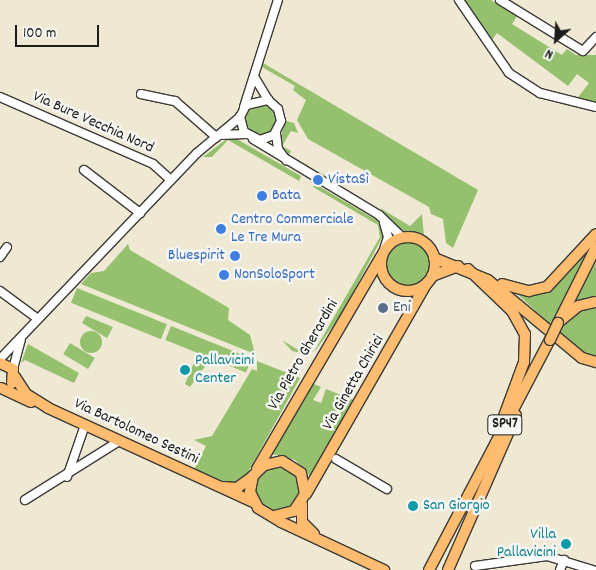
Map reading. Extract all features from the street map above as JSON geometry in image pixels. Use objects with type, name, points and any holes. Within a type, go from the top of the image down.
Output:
[{"type":"main road","points":[[463,268],[429,280],[410,291],[392,286],[383,275],[383,253],[402,237],[423,241],[434,258],[463,268],[488,280],[523,290],[541,290],[557,280],[596,234]]},
{"type":"main road","name":"SP47","points":[[429,570],[550,340],[596,247]]},
{"type":"main road","name":"Via Pietro Gherardini","points":[[255,474],[383,253]]},
{"type":"main road","name":"SP47","points":[[558,323],[596,255]]},
{"type":"main road","points":[[429,280],[434,258]]},
{"type":"main road","points":[[463,268],[516,315],[526,340],[521,373],[487,461]]},
{"type":"main road","name":"Via Ginetta Chirici","points":[[303,500],[429,280]]},
{"type":"main road","points":[[488,280],[582,358],[596,362]]},
{"type":"main road","points":[[558,323],[578,306],[596,302]]},
{"type":"main road","points":[[0,363],[14,373],[26,394],[48,408]]},
{"type":"main road","points":[[14,373],[1,388],[48,408]]},
{"type":"main road","points":[[448,570],[511,432],[524,390]]},
{"type":"main road","name":"Via Bartolomeo Sestini","points":[[48,408],[253,502]]},
{"type":"main road","points":[[211,484],[234,488],[273,461],[293,465],[304,479],[302,522],[322,541]]},
{"type":"main road","points":[[255,474],[253,502],[274,516],[322,541],[384,570]]},
{"type":"main road","points":[[274,516],[290,514],[303,500]]},
{"type":"street","points":[[0,358],[171,180],[216,136],[240,117],[255,78],[278,0]]},
{"type":"street","points":[[458,0],[505,70],[540,93],[596,107]]},
{"type":"street","points":[[500,0],[582,51],[596,37]]},
{"type":"street","points":[[255,78],[268,100],[280,115],[276,133],[278,149],[287,161]]},
{"type":"street","points":[[141,94],[175,101],[216,136],[249,136],[263,140],[276,133]]},
{"type":"street","name":"Via Bure Vecchia Nord","points":[[0,97],[153,164],[171,180]]},
{"type":"street","points":[[244,107],[256,99],[268,100]]},
{"type":"street","points":[[240,117],[249,136],[382,218],[402,237]]},
{"type":"street","points":[[84,170],[140,213]]},
{"type":"street","points":[[382,218],[388,237],[383,253]]},
{"type":"street","points":[[0,257],[7,247]]},
{"type":"street","points":[[0,291],[38,320]]},
{"type":"street","points":[[14,373],[24,334]]},
{"type":"street","points":[[67,478],[85,425]]},
{"type":"street","points":[[336,459],[339,439]]},
{"type":"street","points":[[25,500],[67,478],[120,441]]},
{"type":"street","points":[[322,467],[336,459]]},
{"type":"street","points":[[336,459],[388,489]]},
{"type":"street","points":[[475,566],[541,556],[564,560],[593,570]]},
{"type":"street","points":[[560,570],[564,560]]},
{"type":"green space","points":[[461,0],[491,0],[517,16],[512,24],[562,55],[567,49],[576,55],[596,55],[596,104],[576,100],[589,83],[577,74],[568,86],[497,33],[489,44]]},
{"type":"green space","points":[[263,63],[478,190],[453,248],[446,243],[443,219],[431,214],[429,207],[308,139],[297,120],[306,100],[293,90],[295,86],[262,67]]},
{"type":"green space","points":[[260,104],[266,105],[271,109],[275,114],[275,126],[271,131],[266,135],[260,136],[254,135],[249,131],[245,126],[244,120],[245,114],[249,109],[254,105]]},
{"type":"green space","points":[[283,120],[294,123],[298,133],[291,131],[282,146],[291,151],[289,155],[307,165],[310,162],[307,166],[289,158],[281,149]]},
{"type":"green space","points":[[228,138],[235,138],[301,176],[299,181],[228,140],[212,157],[203,157]]},
{"type":"green space","points":[[315,184],[378,221],[384,234],[342,313],[316,350],[306,354],[292,351],[282,340],[303,353],[315,350],[380,237],[378,225],[313,187]]},
{"type":"green space","points":[[380,208],[410,226],[422,214],[424,236],[399,231]]},
{"type":"green space","points":[[412,242],[424,248],[429,255],[429,273],[424,280],[417,285],[404,286],[396,283],[389,276],[386,260],[389,252],[396,245]]},
{"type":"green space","points":[[593,243],[554,319],[562,326],[573,312],[596,305],[596,358],[582,353],[515,292],[536,293]]},
{"type":"green space","points":[[128,244],[130,250],[229,308],[228,320],[250,335],[255,354],[81,284],[91,273],[104,271]]},
{"type":"green space","points":[[596,262],[596,300],[574,303]]},
{"type":"green space","points":[[77,288],[167,324],[161,339],[71,303]]},
{"type":"green space","points":[[86,316],[113,327],[107,338],[82,323]]},
{"type":"green space","points":[[171,326],[252,359],[246,372],[165,340]]},
{"type":"green space","points":[[91,331],[99,334],[102,342],[99,350],[91,353],[83,350],[80,342],[83,334]]},
{"type":"green space","points":[[70,343],[95,358],[88,369],[63,354]]},
{"type":"green space","points":[[28,344],[79,373],[74,383],[25,360],[21,363]]},
{"type":"green space","points":[[195,360],[206,365],[190,387],[185,384]]},
{"type":"green space","points":[[257,361],[300,378],[247,474],[234,484],[223,483],[194,470],[206,446],[194,440],[212,436],[252,369],[257,371]]},
{"type":"green space","points":[[311,383],[321,387],[313,400],[321,403],[326,389],[356,401],[311,477],[295,460],[272,454]]},
{"type":"green space","points":[[273,467],[281,467],[293,473],[299,489],[293,505],[281,511],[273,511],[261,505],[255,493],[255,485],[261,473]]},
{"type":"place","name":"VistaSì","points":[[318,180]]},
{"type":"place","name":"Bata","points":[[262,196]]},
{"type":"place","name":"Centro Commerciale Le Tre Mura","points":[[221,229]]},
{"type":"place","name":"Bluespirit","points":[[235,256]]},
{"type":"place","name":"NonSoloSport","points":[[224,275]]},
{"type":"place","name":"Eni","points":[[383,308]]},
{"type":"place","name":"Pallavicini Center","points":[[185,370]]},
{"type":"place","name":"San Giorgio","points":[[413,506]]},
{"type":"place","name":"Villa Pallavicini","points":[[566,544]]}]
